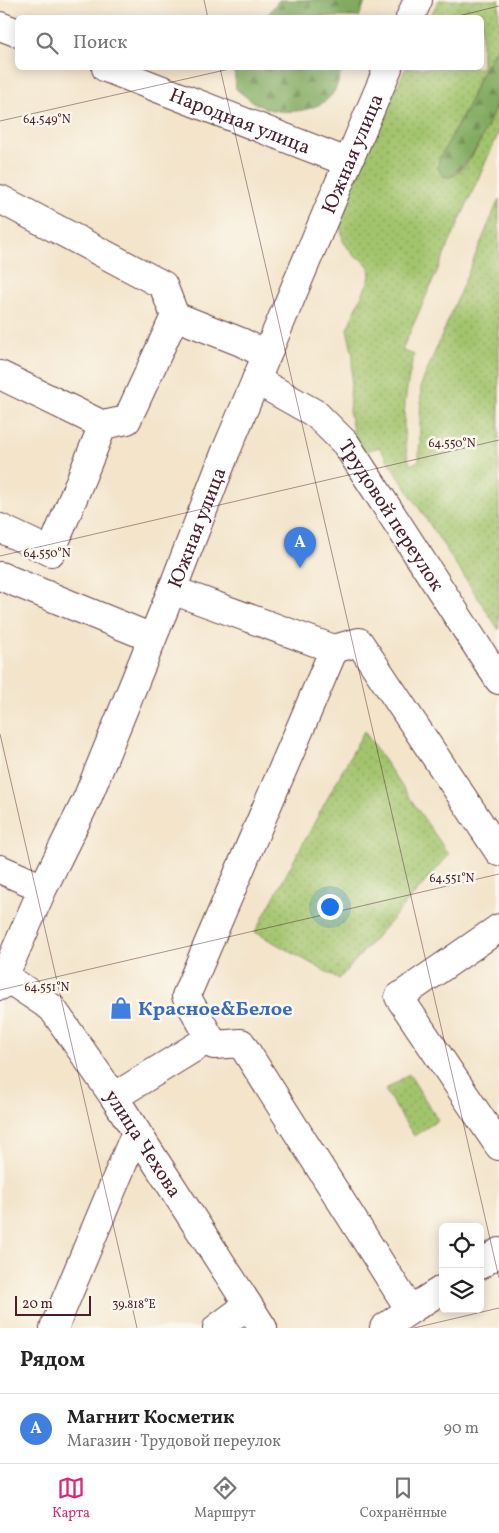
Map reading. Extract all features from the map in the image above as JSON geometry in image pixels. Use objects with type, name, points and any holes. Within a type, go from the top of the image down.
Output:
[{"type":"street","points":[[411,15],[418,0]]},
{"type":"street","points":[[0,26],[15,32]]},
{"type":"street","name":"Народная улица","points":[[111,70],[347,162]]},
{"type":"street","name":"Южная улица","points":[[2,981],[43,888],[86,799],[256,380],[387,70]]},
{"type":"street","points":[[0,199],[163,285],[175,316],[126,420],[103,424],[0,375]]},
{"type":"street","points":[[175,316],[240,342],[267,356]]},
{"type":"street","name":"Трудовой переулок","points":[[256,380],[316,414],[346,444],[499,680]]},
{"type":"street","points":[[0,528],[51,552],[103,424]]},
{"type":"street","points":[[0,576],[152,638]]},
{"type":"street","points":[[172,590],[334,649],[359,642],[499,852]]},
{"type":"street","points":[[334,649],[186,996],[214,1045],[241,1043],[410,1310]]},
{"type":"street","points":[[0,870],[43,888]]},
{"type":"street","points":[[499,928],[399,997],[499,1146]]},
{"type":"street","name":"улица Чехова","points":[[2,981],[52,1008],[114,1097],[264,1328]]},
{"type":"street","points":[[114,1097],[210,1038]]},
{"type":"street","points":[[54,1328],[136,1132]]},
{"type":"street","points":[[484,1262],[499,1252]]},
{"type":"street","points":[[384,1328],[439,1292]]},
{"type":"street","points":[[217,1328],[248,1305]]},
{"type":"green space","points":[[279,0],[366,0],[360,15],[268,15]]},
{"type":"green space","points":[[439,0],[499,0],[499,43],[484,70],[484,15],[431,15]]},
{"type":"green space","points":[[499,43],[498,98],[491,118],[465,164],[450,177],[442,176],[438,167],[439,159],[467,108],[484,69]]},
{"type":"green space","points":[[234,70],[341,70],[335,90],[330,97],[314,107],[304,110],[283,112],[261,106],[236,89]]},
{"type":"green space","points":[[405,70],[484,70],[476,84],[467,108],[454,129],[442,176],[450,177],[455,175],[470,160],[499,97],[499,132],[402,350],[414,355],[406,396],[404,424],[410,465],[419,461],[421,385],[499,199],[499,630],[379,447],[364,452],[354,436],[349,411],[353,356],[347,329],[370,277],[369,267],[362,259],[354,256],[343,241],[339,216],[346,193]]},
{"type":"green space","points":[[364,731],[449,855],[339,979],[255,932]]},
{"type":"green space","points":[[409,1074],[438,1120],[414,1136],[385,1090]]},
{"type":"place","name":"Магнит Косметик","points":[[300,568]]},
{"type":"place","name":"Красное&Белое","points":[[121,1008]]}]
